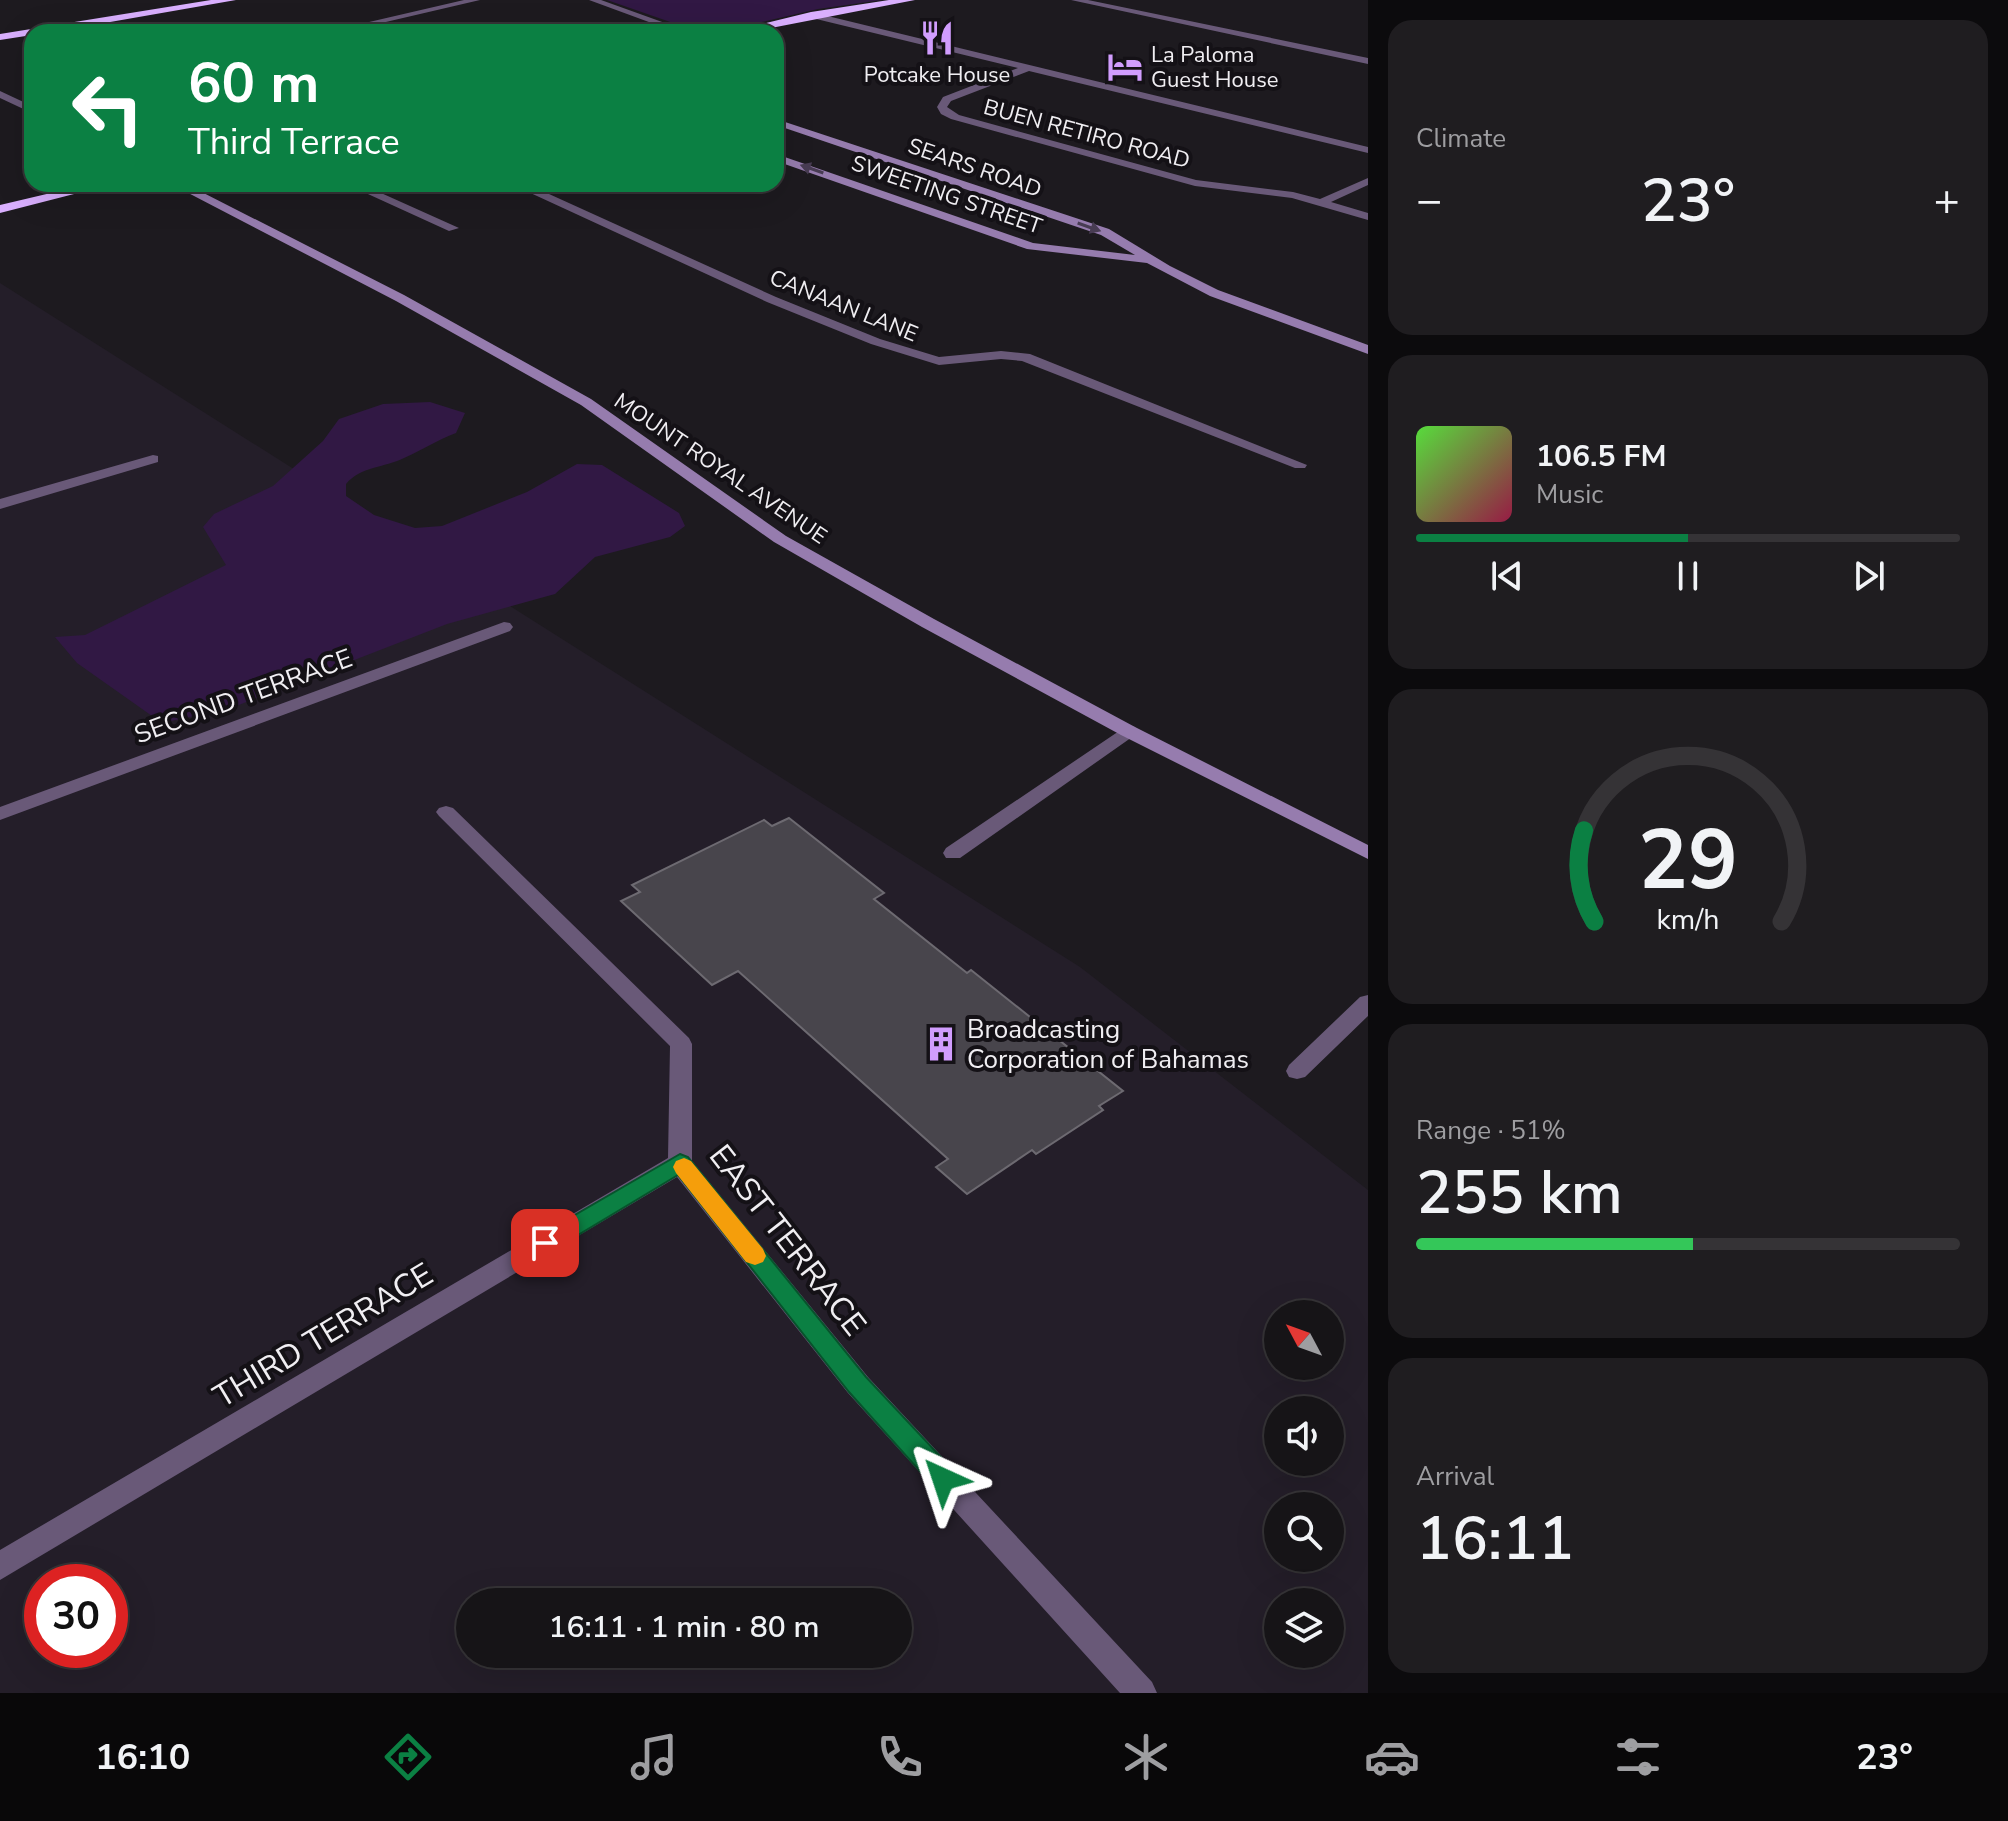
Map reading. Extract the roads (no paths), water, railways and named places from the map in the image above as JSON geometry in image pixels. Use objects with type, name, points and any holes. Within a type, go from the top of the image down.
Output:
[{"type":"highway","points":[[82,24],[231,0]]},
{"type":"highway","points":[[771,24],[910,0]]},
{"type":"highway","points":[[0,37],[24,33]]},
{"type":"highway","points":[[0,209],[72,192]]},
{"type":"street","points":[[367,24],[476,0]]},
{"type":"street","points":[[593,0],[662,24]]},
{"type":"street","points":[[1075,0],[1368,61]]},
{"type":"street","name":"BUEN RETIRO ROAD","points":[[811,15],[1368,150]]},
{"type":"street","name":"BUEN RETIRO ROAD","points":[[1027,68],[947,99],[942,107],[955,117],[1195,183],[1293,195],[1368,217]]},
{"type":"street","points":[[0,94],[24,106]]},
{"type":"street","points":[[0,103],[24,98]]},
{"type":"street","name":"SEARS ROAD","points":[[784,125],[1105,232],[1214,293],[1368,350]]},
{"type":"street","name":"SWEETING STREET","points":[[784,160],[1031,246],[1156,262]]},
{"type":"street","points":[[1321,203],[1368,181]]},
{"type":"street","name":"MOUNT ROYAL AVENUE","points":[[193,192],[400,298],[586,402],[780,539],[1128,731],[1368,853]]},
{"type":"street","points":[[370,192],[453,228]]},
{"type":"street","name":"CANAAN LANE","points":[[537,192],[599,217],[810,317],[879,343],[933,361],[1007,353],[1025,357],[1300,465]]},
{"type":"street","points":[[0,504],[153,459]]},
{"type":"street","name":"SECOND TERRACE","points":[[0,814],[504,627]]},
{"type":"street","points":[[953,853],[1128,731]]},
{"type":"street","name":"EAST TERRACE","points":[[446,812],[681,1044],[680,1163],[858,1385],[1141,1693]]},
{"type":"street","points":[[1297,1071],[1368,1003]]},
{"type":"street","name":"THIRD TERRACE","points":[[0,1566],[680,1163]]},
{"type":"place","name":"Potcake House","points":[[937,38]]},
{"type":"place","name":"La Paloma Guest House","points":[[1125,67]]},
{"type":"place","name":"Broadcasting Corporation of Bahamas","points":[[941,1044]]}]
